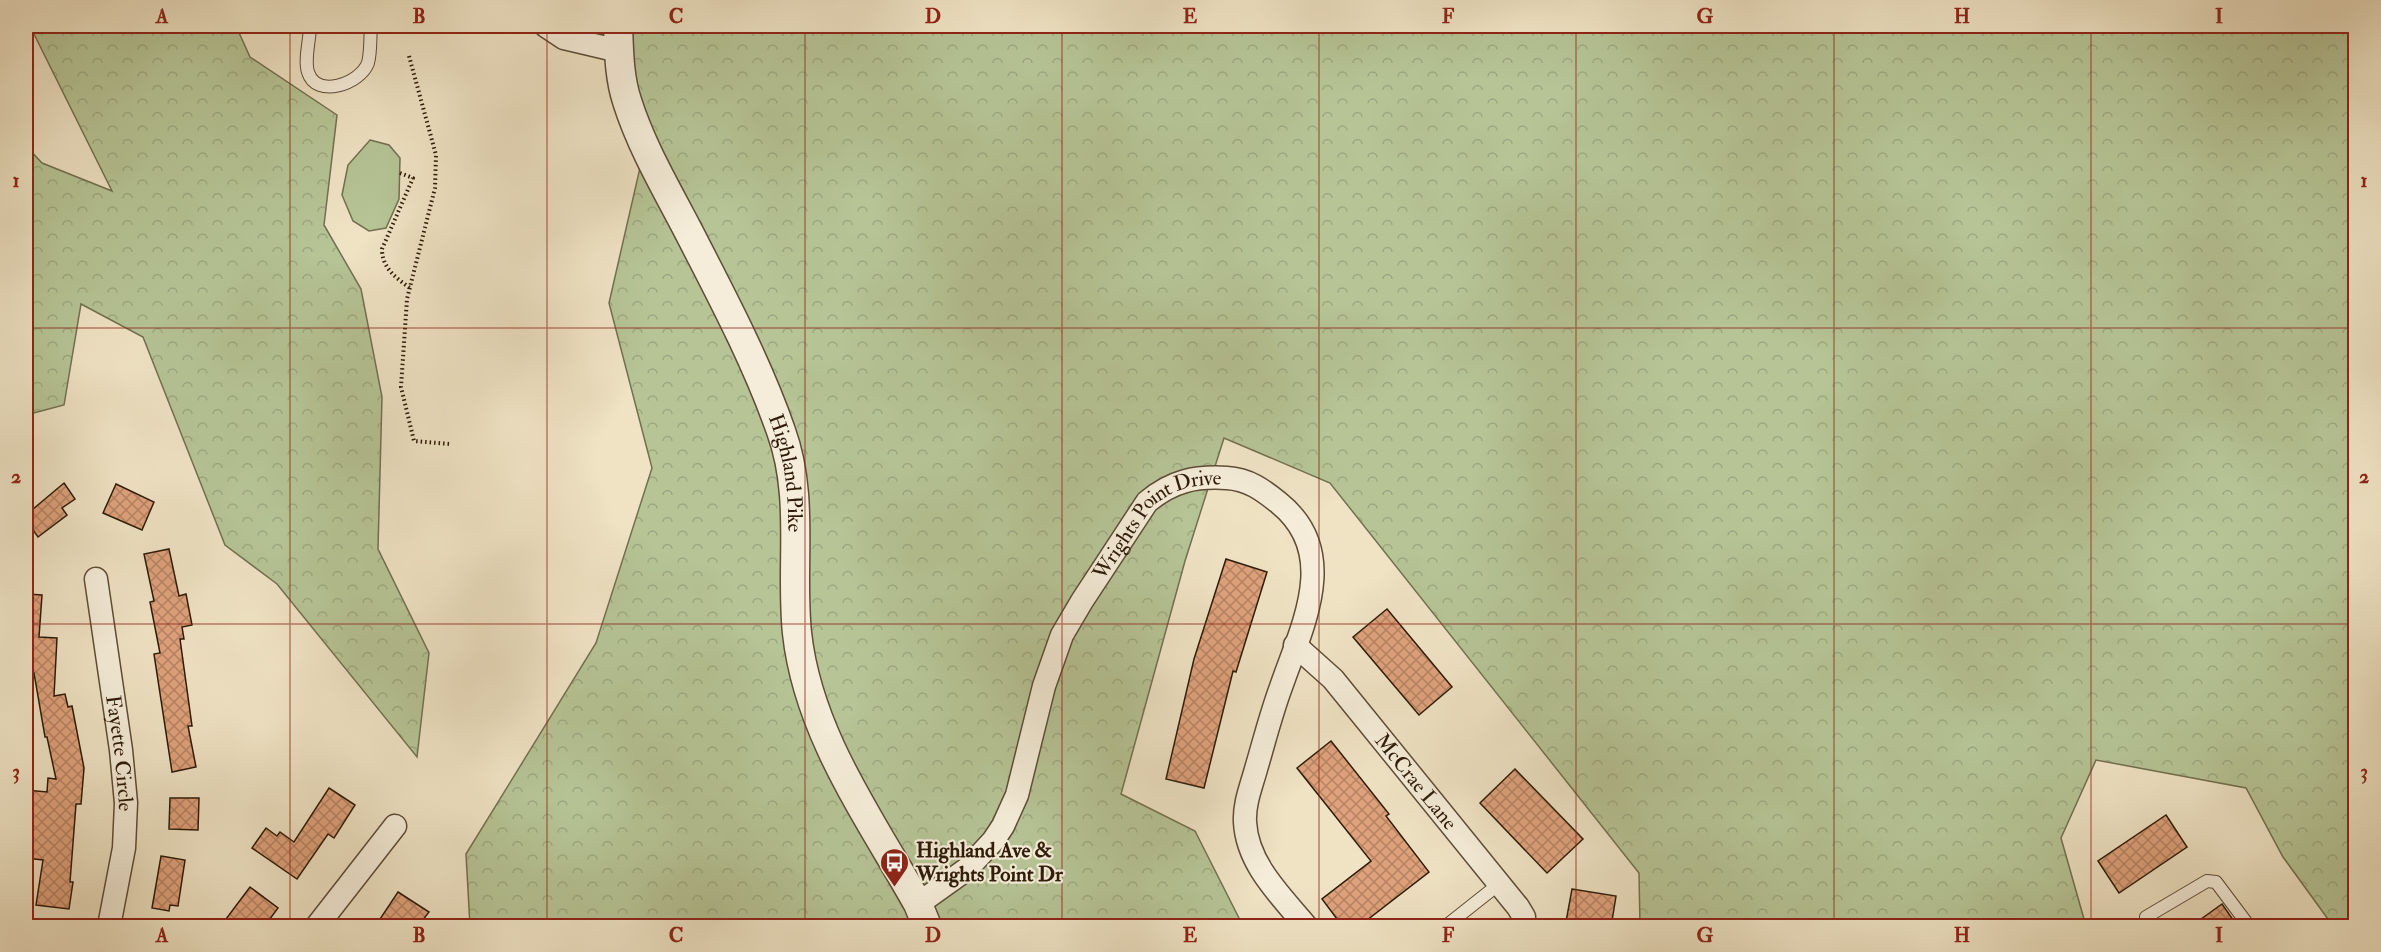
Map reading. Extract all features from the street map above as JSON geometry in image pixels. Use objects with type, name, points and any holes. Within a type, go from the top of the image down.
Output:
[{"type":"street","points":[[546,26],[564,38],[619,38]]},
{"type":"street","name":"Highland Pike","points":[[619,38],[626,99],[649,158],[696,246],[752,361],[790,456],[796,505],[797,633],[804,674],[817,716],[842,772],[923,915]]},
{"type":"street","name":"Wrights Point Drive","points":[[923,915],[993,841],[1003,826],[1017,795],[1044,686],[1062,635],[1082,601],[1147,502],[1180,482],[1203,477],[1232,478],[1260,488],[1287,509],[1299,523],[1310,543],[1313,573],[1308,609],[1279,692],[1247,803],[1245,824],[1255,861],[1306,927]]},
{"type":"street","name":"Fayette Circle","points":[[96,579],[122,750],[126,803],[124,848],[109,927]]},
{"type":"street","name":"McCrae Lane","points":[[1295,645],[1333,679],[1499,884],[1524,917],[1524,927]]},
{"type":"street","points":[[317,927],[395,826]]},
{"type":"lane","points":[[310,26],[307,71],[311,80],[319,85],[340,86],[356,79],[368,64],[371,26]]},
{"type":"lane","points":[[2146,927],[2146,917],[2207,881],[2216,882],[2248,927]]},
{"type":"lane","points":[[1446,927],[1499,884]]},
{"type":"path","points":[[409,56],[436,155],[435,188],[410,288],[401,387],[414,441],[450,444]]},
{"type":"path","points":[[400,172],[413,178],[382,249],[382,257],[390,272],[410,288]]},
{"type":"green space","points":[[30,26],[236,26],[250,57],[337,115],[324,225],[361,289],[382,397],[378,549],[429,653],[417,757],[277,584],[225,545],[143,337],[81,304],[64,405],[26,415],[26,146],[42,163],[112,191]]},
{"type":"green space","points":[[618,26],[2355,26],[2355,926],[2333,926],[2283,857],[2246,788],[2096,760],[2061,838],[2086,926],[1640,926],[1639,873],[1330,483],[1224,438],[1185,561],[1121,794],[1195,831],[1243,926],[470,926],[466,854],[596,643],[652,468],[609,303],[645,146]]},
{"type":"green space","points":[[370,140],[389,145],[400,158],[399,199],[386,228],[369,231],[353,221],[342,195],[348,165]]},
{"type":"building","points":[[64,483],[75,499],[62,508],[67,515],[38,537],[26,520],[26,515]]},
{"type":"building","points":[[116,484],[154,502],[142,530],[103,513]]},
{"type":"building","points":[[169,549],[179,596],[186,594],[192,625],[182,627],[184,639],[180,639],[192,726],[188,726],[196,767],[172,772],[154,654],[160,653],[150,602],[154,601],[144,554]]},
{"type":"building","points":[[1226,559],[1267,572],[1236,672],[1233,671],[1204,788],[1166,779],[1194,659]]},
{"type":"building","points":[[26,594],[42,595],[39,637],[57,638],[54,696],[65,694],[68,707],[72,706],[84,768],[81,804],[76,804],[70,882],[73,882],[69,909],[36,905],[43,860],[26,858],[26,790],[47,792],[48,778],[56,779],[47,737],[45,737],[34,673],[26,673]]},
{"type":"building","points":[[1387,609],[1452,687],[1419,715],[1353,637]]},
{"type":"building","points":[[1331,741],[1389,814],[1386,816],[1429,872],[1358,927],[1343,927],[1322,899],[1371,861],[1297,768]]},
{"type":"building","points":[[1515,769],[1583,839],[1547,873],[1480,803]]},
{"type":"building","points":[[329,788],[355,805],[334,838],[328,834],[297,879],[252,848],[266,828],[277,836],[280,832],[294,842]]},
{"type":"building","points":[[170,798],[199,798],[198,830],[169,829]]},
{"type":"building","points":[[2166,815],[2187,847],[2119,893],[2098,861]]},
{"type":"building","points":[[161,856],[185,860],[178,906],[170,905],[169,911],[152,908]]},
{"type":"building","points":[[250,887],[278,908],[264,927],[220,927]]},
{"type":"building","points":[[1572,889],[1616,896],[1611,927],[1565,927]]},
{"type":"building","points":[[398,892],[429,912],[419,925],[412,920],[408,927],[390,927],[380,919]]},
{"type":"building","points":[[2222,904],[2238,927],[2190,927]]},
{"type":"place","name":"Highland Ave & Wrights Point Dr","points":[[895,888]]}]
